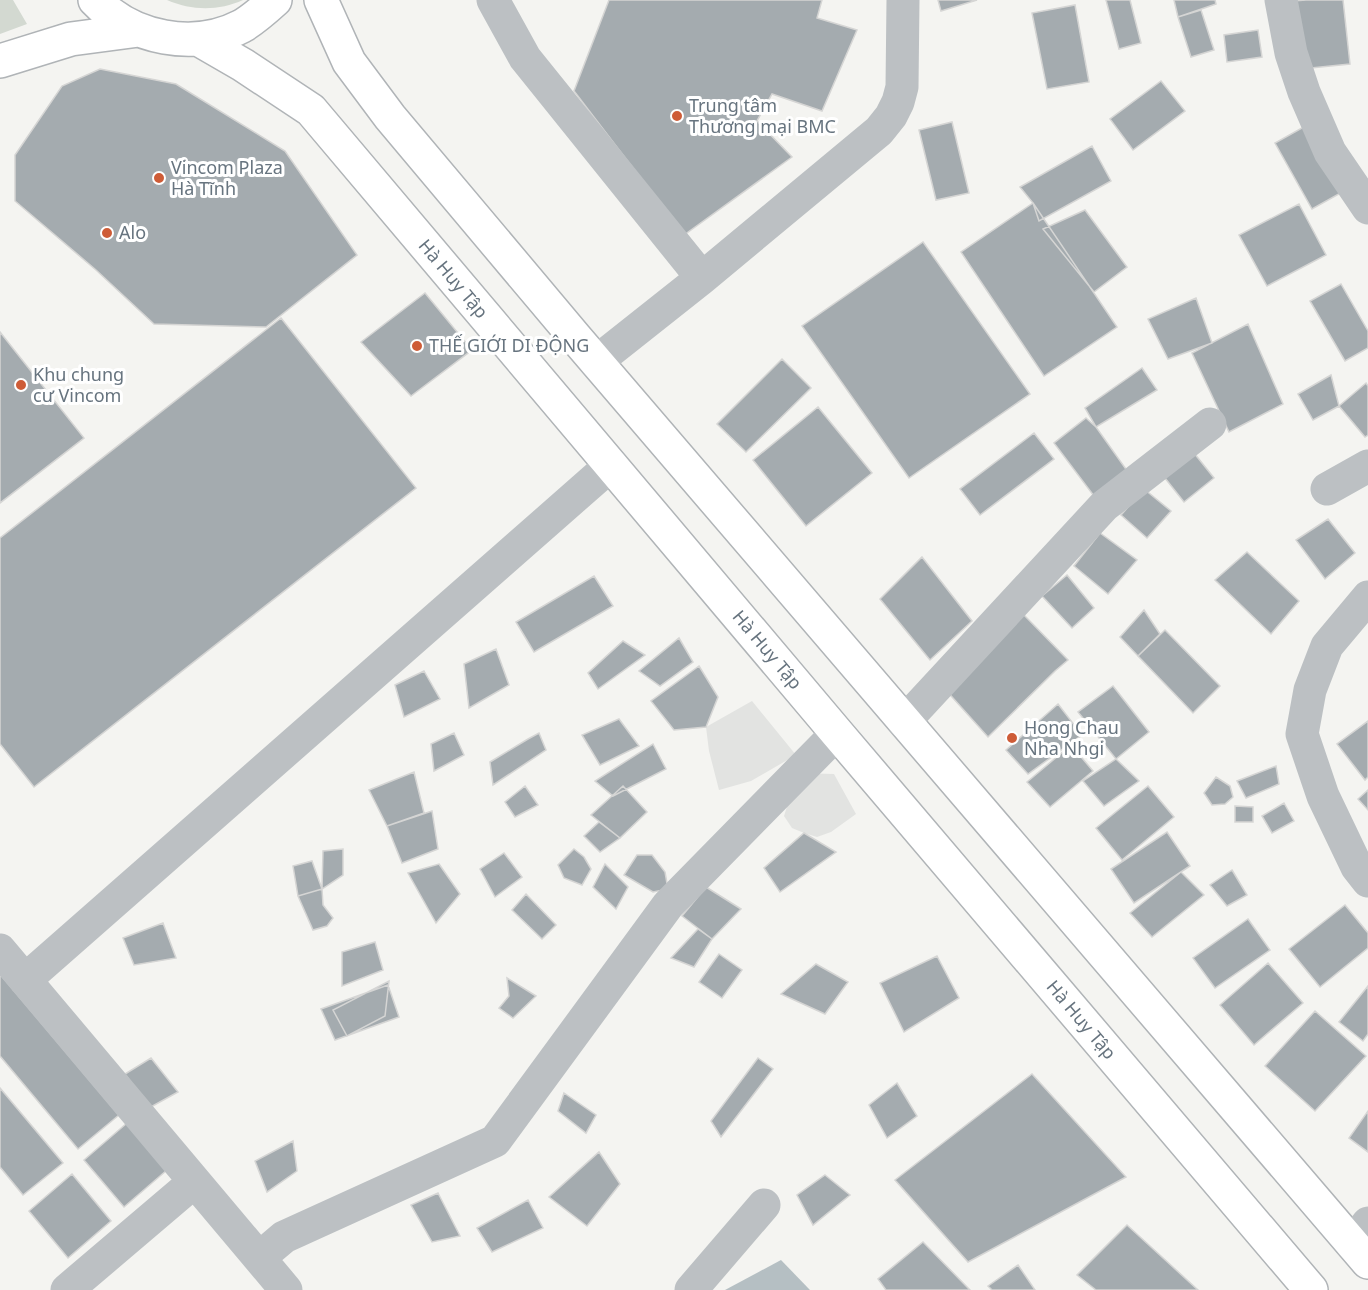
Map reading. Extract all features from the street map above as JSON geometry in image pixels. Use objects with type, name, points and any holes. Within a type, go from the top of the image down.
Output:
[{"type":"main road","points":[[95,0],[120,21],[139,30],[178,39],[198,39],[240,26],[259,15],[275,0]]},
{"type":"main road","points":[[321,0],[349,62],[390,117],[904,722],[1363,1243]]},
{"type":"main road","points":[[0,61],[71,39],[139,30]]},
{"type":"main road","name":"Hà Huy Tập","points":[[198,39],[243,65],[311,110],[1311,1290]]},
{"type":"street","points":[[493,0],[525,58],[702,278]]},
{"type":"street","points":[[596,362],[702,278],[879,131],[891,116],[902,87],[903,0]]},
{"type":"street","points":[[1281,0],[1291,53],[1304,92],[1330,152],[1368,208]]},
{"type":"street","points":[[904,722],[1104,506],[1210,424]]},
{"type":"street","points":[[25,980],[611,465]]},
{"type":"street","points":[[1327,489],[1368,466]]},
{"type":"street","points":[[1368,597],[1327,646],[1310,690],[1302,734],[1323,796],[1357,867],[1368,881]]},
{"type":"street","points":[[259,1258],[284,1237],[495,1141],[668,905],[837,733]]},
{"type":"street","points":[[0,950],[286,1290]]},
{"type":"street","points":[[67,1290],[194,1182]]},
{"type":"street","points":[[691,1290],[764,1206]]},
{"type":"shaded area","points":[[0,0],[13,0],[27,24],[0,34]]},
{"type":"shaded area","points":[[167,0],[243,0],[215,8],[196,8]]},
{"type":"shaded area","points":[[752,701],[796,755],[751,781],[719,790],[709,751],[706,727]]},
{"type":"shaded area","points":[[798,773],[834,774],[856,814],[831,832],[817,837],[792,828],[784,816]]},
{"type":"shaded area","points":[[781,1260],[810,1290],[725,1290]]},
{"type":"building","name":"Trung tâm Thương mại BMC","points":[[609,0],[822,0],[817,18],[857,30],[822,111],[772,94],[757,121],[792,157],[684,235],[574,91]]},
{"type":"building","points":[[938,0],[977,0],[941,11]]},
{"type":"building","points":[[1106,0],[1130,0],[1141,43],[1119,49]]},
{"type":"building","points":[[1174,0],[1215,0],[1216,4],[1178,17]]},
{"type":"building","points":[[1343,0],[1350,64],[1301,69],[1293,1]]},
{"type":"building","points":[[1075,5],[1089,82],[1047,89],[1032,13]]},
{"type":"building","points":[[1201,10],[1214,50],[1191,57],[1178,17]]},
{"type":"building","points":[[1258,30],[1262,57],[1227,62],[1224,35]]},
{"type":"building","name":"Vincom Plaza Hà Tĩnh","points":[[100,69],[176,84],[285,151],[357,255],[266,327],[154,324],[96,270],[15,201],[15,155],[62,86]]},
{"type":"building","points":[[1161,81],[1185,111],[1133,150],[1110,119]]},
{"type":"building","points":[[952,122],[969,193],[936,200],[919,130]]},
{"type":"building","points":[[1309,124],[1346,190],[1312,209],[1275,143]]},
{"type":"building","points":[[1092,146],[1111,181],[1039,221],[1033,203],[1020,187]]},
{"type":"building","points":[[1033,203],[1117,327],[1044,376],[961,252]]},
{"type":"building","points":[[1299,204],[1326,255],[1267,286],[1239,235]]},
{"type":"building","points":[[1085,210],[1127,267],[1094,292],[1043,229]]},
{"type":"building","points":[[923,242],[1030,394],[909,478],[802,326]]},
{"type":"building","points":[[1341,284],[1368,331],[1368,348],[1345,361],[1310,301]]},
{"type":"building","name":"THẾ GIỚI DI ĐỘNG","points":[[425,293],[472,350],[411,396],[361,342]]},
{"type":"building","points":[[1196,298],[1212,343],[1168,359],[1148,319]]},
{"type":"building","points":[[281,318],[416,488],[34,787],[0,744],[0,538]]},
{"type":"building","points":[[1248,324],[1283,404],[1229,432],[1192,353]]},
{"type":"building","name":"Khu chung cư Vincom","points":[[0,332],[84,438],[0,503]]},
{"type":"building","points":[[782,359],[811,388],[746,452],[717,424]]},
{"type":"building","points":[[1142,368],[1157,390],[1096,427],[1085,408]]},
{"type":"building","points":[[1331,375],[1339,406],[1313,420],[1298,394]]},
{"type":"building","points":[[1366,383],[1368,386],[1368,435],[1365,437],[1339,406]]},
{"type":"building","points":[[818,407],[872,473],[806,526],[753,460]]},
{"type":"building","points":[[1086,418],[1096,427],[1133,479],[1100,504],[1054,443]]},
{"type":"building","points":[[1034,433],[1054,459],[980,515],[960,489]]},
{"type":"building","points":[[1190,448],[1214,478],[1184,502],[1161,473]]},
{"type":"building","points":[[1144,489],[1171,511],[1147,538],[1121,515]]},
{"type":"building","points":[[1328,519],[1355,553],[1325,579],[1296,540]]},
{"type":"building","points":[[1100,533],[1137,560],[1108,594],[1074,566]]},
{"type":"building","points":[[1247,552],[1299,601],[1271,634],[1215,580]]},
{"type":"building","points":[[922,557],[972,621],[930,660],[880,599]]},
{"type":"building","points":[[1067,575],[1094,608],[1072,628],[1042,596]]},
{"type":"building","points":[[594,576],[613,606],[534,652],[516,622]]},
{"type":"building","points":[[1144,610],[1160,634],[1138,656],[1120,637]]},
{"type":"building","points":[[1023,614],[1068,660],[988,737],[944,688]]},
{"type":"building","points":[[1165,630],[1220,686],[1193,713],[1138,656]]},
{"type":"building","points":[[679,638],[693,662],[660,686],[639,671]]},
{"type":"building","points":[[623,641],[645,655],[598,689],[588,673]]},
{"type":"building","points":[[496,649],[509,685],[469,708],[464,664]]},
{"type":"building","points":[[699,666],[718,697],[706,727],[674,730],[651,701]]},
{"type":"building","points":[[424,671],[440,699],[404,717],[395,685]]},
{"type":"building","points":[[1113,686],[1149,732],[1116,759],[1078,712]]},
{"type":"building","points":[[1058,704],[1082,735],[1028,774],[1006,750]]},
{"type":"building","points":[[619,719],[639,746],[600,765],[582,735]]},
{"type":"building","points":[[1368,721],[1368,777],[1365,780],[1337,744]]},
{"type":"building","points":[[454,733],[464,755],[434,771],[431,744]]},
{"type":"building","points":[[539,733],[546,750],[493,785],[490,762]]},
{"type":"building","points":[[653,744],[666,769],[613,796],[595,781]]},
{"type":"building","points":[[1071,745],[1093,771],[1050,807],[1027,782]]},
{"type":"building","points":[[1116,759],[1139,781],[1104,806],[1083,781]]},
{"type":"building","points":[[1276,766],[1279,784],[1246,798],[1237,781]]},
{"type":"building","points":[[414,772],[424,813],[387,826],[369,790]]},
{"type":"building","points":[[1216,777],[1230,786],[1233,797],[1225,804],[1212,805],[1204,793]]},
{"type":"building","points":[[525,786],[538,805],[515,817],[505,802]]},
{"type":"building","points":[[623,786],[647,812],[620,838],[591,815]]},
{"type":"building","points":[[1148,786],[1174,817],[1122,860],[1096,828]]},
{"type":"building","points":[[1368,790],[1368,810],[1358,799]]},
{"type":"building","points":[[1284,803],[1294,821],[1272,833],[1262,816]]},
{"type":"building","points":[[1235,806],[1253,807],[1253,822],[1235,822]]},
{"type":"building","points":[[432,811],[438,849],[402,863],[387,826]]},
{"type":"building","points":[[599,822],[620,838],[600,852],[584,836]]},
{"type":"building","points":[[1167,832],[1190,866],[1134,903],[1111,869]]},
{"type":"building","points":[[804,833],[836,852],[780,892],[764,868]]},
{"type":"building","points":[[343,849],[343,875],[322,889],[323,851]]},
{"type":"building","points":[[574,849],[584,857],[591,869],[582,885],[564,878],[558,865]]},
{"type":"building","points":[[504,853],[522,877],[495,897],[480,869]]},
{"type":"building","points":[[637,855],[652,855],[665,872],[668,889],[653,892],[624,875]]},
{"type":"building","points":[[312,861],[322,889],[298,896],[293,866]]},
{"type":"building","points":[[439,864],[460,894],[436,923],[408,873]]},
{"type":"building","points":[[605,864],[628,887],[616,909],[593,887]]},
{"type":"building","points":[[1232,870],[1247,895],[1227,906],[1210,885]]},
{"type":"building","points":[[1181,872],[1204,895],[1152,937],[1130,913]]},
{"type":"building","points":[[706,887],[741,909],[712,939],[682,916]]},
{"type":"building","points":[[322,889],[323,905],[333,918],[327,926],[313,930],[298,896]]},
{"type":"building","points":[[526,894],[556,925],[542,939],[512,910]]},
{"type":"building","points":[[1345,905],[1368,933],[1368,948],[1320,987],[1289,949]]},
{"type":"building","points":[[1248,919],[1270,950],[1215,988],[1193,958]]},
{"type":"building","points":[[163,923],[176,958],[134,965],[123,938]]},
{"type":"building","points":[[698,929],[712,939],[694,967],[671,958]]},
{"type":"building","points":[[375,942],[383,970],[342,986],[342,952]]},
{"type":"building","points":[[719,954],[742,970],[722,998],[699,982]]},
{"type":"building","points":[[937,956],[959,998],[904,1032],[880,983]]},
{"type":"building","points":[[1268,963],[1303,1003],[1254,1045],[1220,1005]]},
{"type":"building","points":[[816,964],[848,982],[825,1014],[781,994]]},
{"type":"building","points":[[0,974],[119,1115],[78,1149],[0,1056]]},
{"type":"building","points":[[507,978],[536,996],[513,1018],[499,1008],[509,996]]},
{"type":"building","points":[[389,981],[385,1016],[347,1036],[333,1010]]},
{"type":"building","points":[[388,985],[399,1017],[335,1040],[321,1009]]},
{"type":"building","points":[[1368,986],[1368,1034],[1363,1041],[1339,1022]]},
{"type":"building","points":[[1315,1011],[1366,1056],[1315,1111],[1265,1066]]},
{"type":"building","points":[[151,1058],[178,1092],[149,1108],[125,1074]]},
{"type":"building","points":[[758,1058],[773,1069],[721,1137],[711,1121]]},
{"type":"building","points":[[1032,1074],[1126,1177],[968,1262],[895,1180]]},
{"type":"building","points":[[897,1083],[917,1116],[887,1138],[869,1105]]},
{"type":"building","points":[[0,1088],[63,1163],[23,1195],[0,1167]]},
{"type":"building","points":[[564,1093],[596,1115],[586,1133],[558,1111]]},
{"type":"building","points":[[1368,1111],[1368,1152],[1349,1138]]},
{"type":"building","points":[[127,1123],[167,1170],[124,1207],[84,1160]]},
{"type":"building","points":[[293,1141],[297,1171],[267,1192],[255,1161]]},
{"type":"building","points":[[599,1152],[620,1184],[587,1226],[549,1197]]},
{"type":"building","points":[[72,1174],[111,1221],[68,1258],[29,1211]]},
{"type":"building","points":[[825,1175],[850,1195],[813,1225],[797,1195]]},
{"type":"building","points":[[438,1193],[460,1236],[432,1242],[411,1205]]},
{"type":"building","points":[[528,1200],[543,1228],[492,1252],[477,1228]]},
{"type":"building","points":[[1127,1225],[1198,1290],[1096,1290],[1077,1275]]},
{"type":"building","points":[[923,1242],[970,1290],[886,1290],[878,1279]]},
{"type":"building","points":[[1018,1265],[1035,1290],[992,1290],[988,1286]]},
{"type":"place","name":"Trung tâm Thương mại BMC","points":[[677,116]]},
{"type":"place","name":"Vincom Plaza Hà Tĩnh","points":[[159,178]]},
{"type":"place","name":"Alo","points":[[107,233]]},
{"type":"place","name":"THẾ GIỚI DI ĐỘNG","points":[[417,346]]},
{"type":"place","name":"Khu chung cư Vincom","points":[[21,385]]},
{"type":"place","name":"Hong Chau Nha Nhgi","points":[[1012,738]]}]
